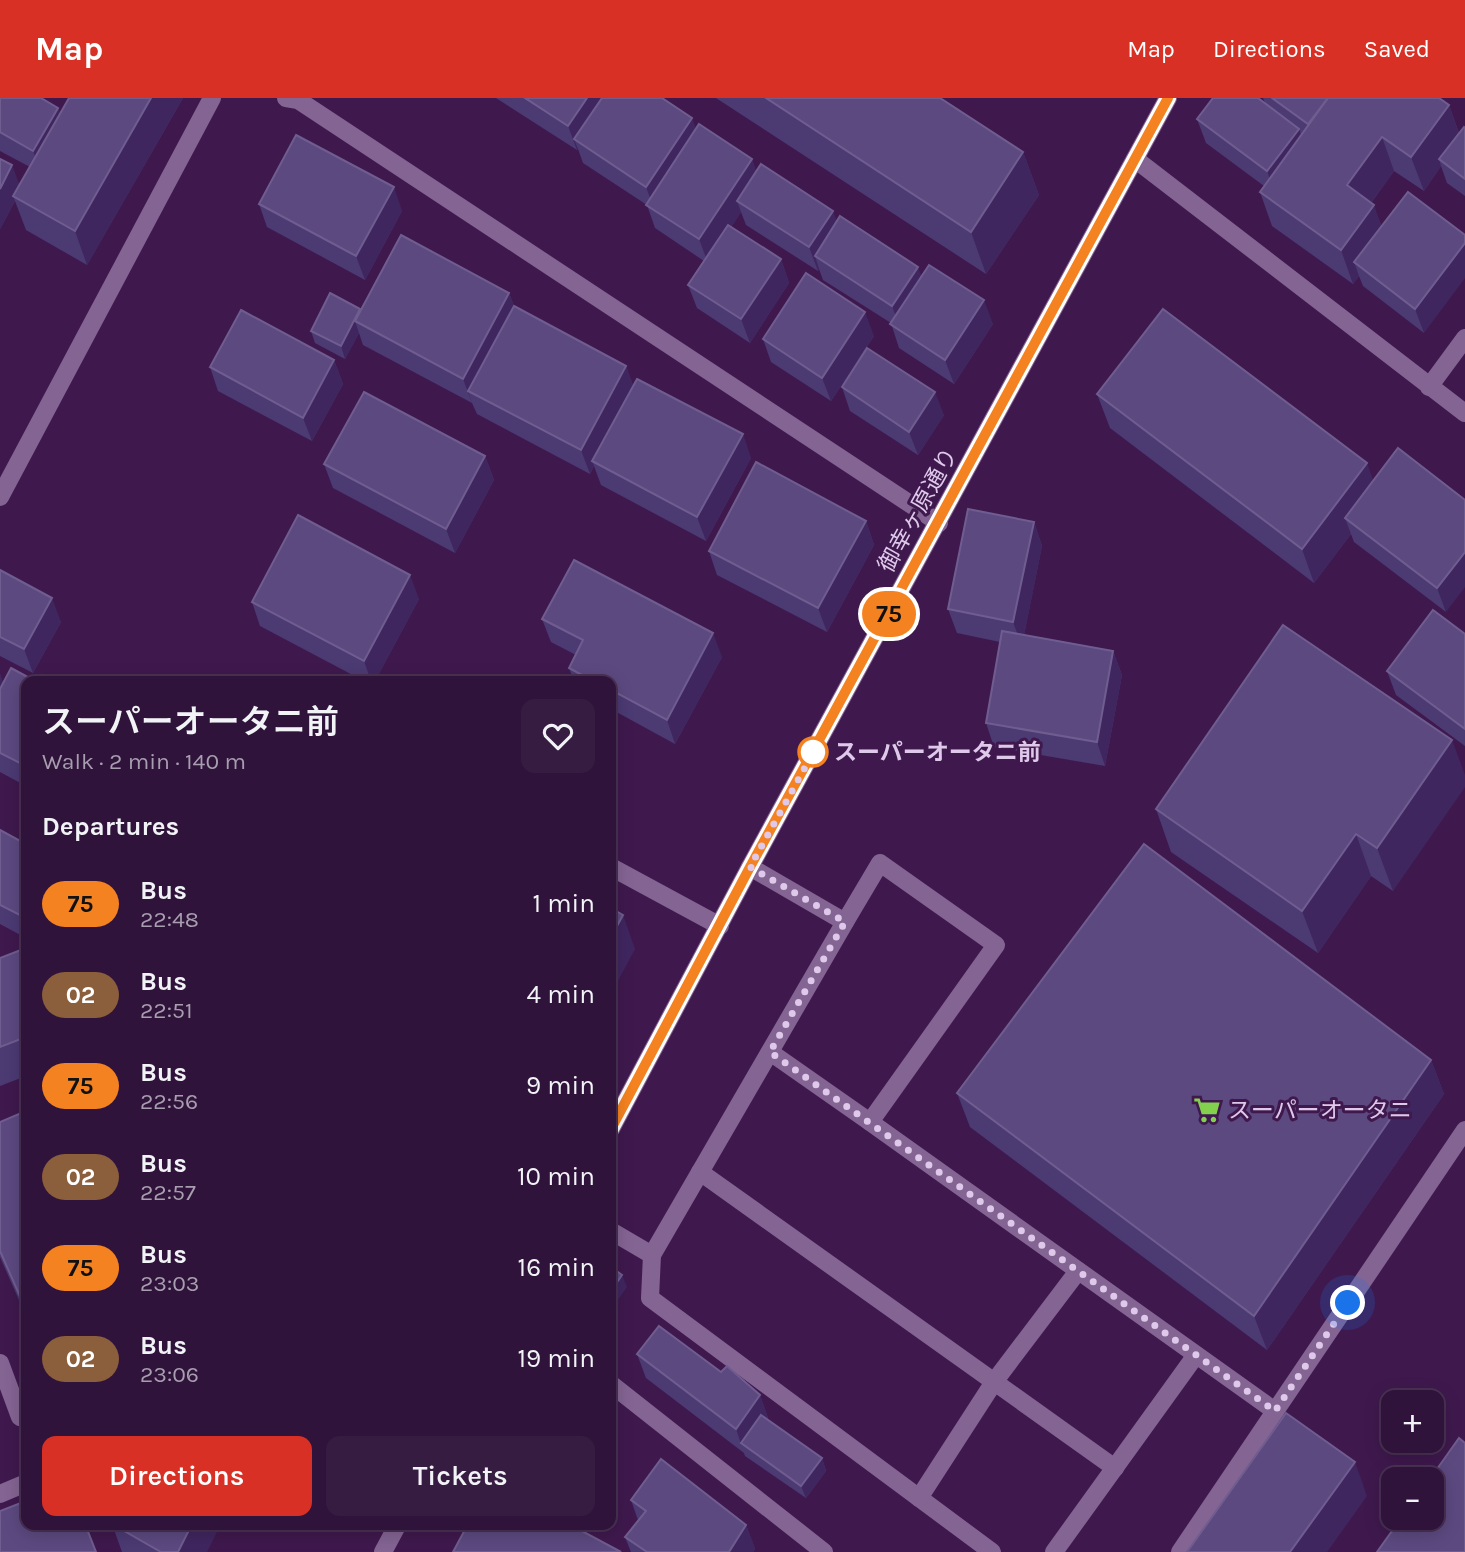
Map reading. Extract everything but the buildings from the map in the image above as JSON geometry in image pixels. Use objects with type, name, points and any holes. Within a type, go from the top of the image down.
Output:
[{"type":"street","points":[[0,497],[212,98]]},
{"type":"street","points":[[286,98],[298,100],[939,523]]},
{"type":"street","name":"御幸ヶ原通り","points":[[616,1120],[750,867],[1168,98]]},
{"type":"street","points":[[1135,159],[1465,413]]},
{"type":"street","points":[[1430,387],[1465,338]]},
{"type":"street","points":[[870,1122],[996,945],[880,863],[652,1255],[650,1298],[992,1552]]},
{"type":"street","points":[[750,867],[845,922]]},
{"type":"street","points":[[616,870],[720,926]]},
{"type":"street","points":[[770,1052],[1275,1411]]},
{"type":"street","points":[[1180,1552],[1465,1130]]},
{"type":"street","points":[[700,1172],[1115,1468]]},
{"type":"street","points":[[616,1234],[652,1255]]},
{"type":"street","points":[[919,1497],[994,1382],[1078,1270]]},
{"type":"street","points":[[1054,1552],[1196,1355]]},
{"type":"street","points":[[0,1363],[20,1417]]},
{"type":"street","points":[[616,1388],[824,1552]]},
{"type":"street","points":[[0,1494],[21,1485]]},
{"type":"street","points":[[383,1552],[395,1530]]},
{"type":"bus line","name":"75","points":[[616,1120],[750,867],[1168,98]]},
{"type":"place","name":"スーパーオータニ前","points":[[813,752]]},
{"type":"place","name":"スーパーオータニ","points":[[1207,1110]]},
{"type":"route","points":[[813,752],[818,744],[750,867],[845,922],[770,1052],[1275,1411],[1348,1303]]}]
